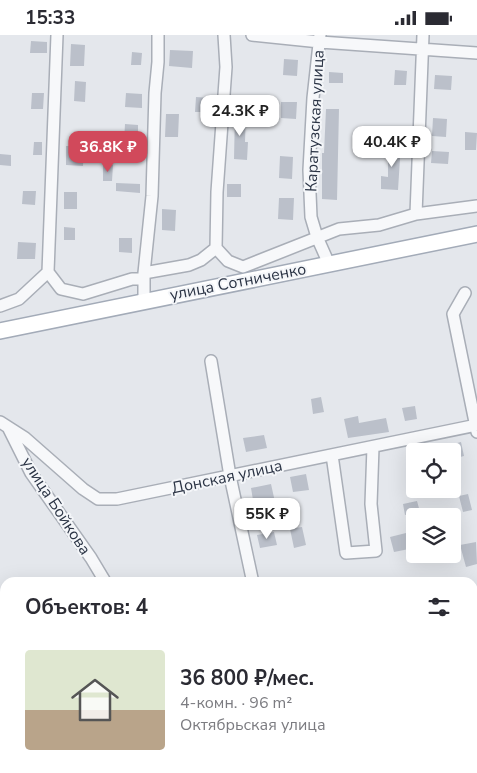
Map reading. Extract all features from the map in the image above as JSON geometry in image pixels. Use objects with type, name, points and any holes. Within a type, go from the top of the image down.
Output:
[{"type":"main road","name":"улица Сотниченко","points":[[0,331],[477,234]]},
{"type":"street","points":[[57,35],[48,272],[61,289],[82,294],[189,265],[201,260],[216,248]]},
{"type":"street","points":[[144,301],[144,276],[152,196],[158,35]]},
{"type":"street","points":[[224,35],[226,67],[217,192],[216,248],[228,261],[243,267],[339,229],[379,225],[416,214],[477,206]]},
{"type":"street","points":[[252,35],[320,38],[477,53]]},
{"type":"street","points":[[416,214],[423,35]]},
{"type":"street","name":"Каратузская улица","points":[[320,38],[313,98],[309,169],[311,217],[317,237],[329,264]]},
{"type":"street","points":[[0,306],[19,299],[48,272]]},
{"type":"street","points":[[465,293],[452,314],[477,428]]},
{"type":"street","points":[[212,361],[230,476],[252,577]]},
{"type":"street","name":"Донская улица","points":[[4,425],[25,439],[82,489],[98,499],[117,499],[332,455],[477,428]]},
{"type":"street","name":"улица Бойкова","points":[[4,425],[31,473],[102,577]]},
{"type":"street","points":[[332,455],[346,553],[376,551],[371,504],[373,447]]},
{"type":"building","points":[[31,41],[47,42],[47,53],[30,53]]},
{"type":"building","points":[[71,44],[85,45],[84,66],[70,66]]},
{"type":"building","points":[[170,50],[193,51],[192,68],[169,66]]},
{"type":"building","points":[[132,52],[142,53],[141,65],[131,65]]},
{"type":"building","points":[[284,59],[298,60],[297,76],[283,75]]},
{"type":"building","points":[[395,70],[407,71],[406,85],[394,85]]},
{"type":"building","points":[[329,72],[343,73],[343,83],[329,83]]},
{"type":"building","points":[[435,75],[452,76],[451,90],[434,89]]},
{"type":"building","points":[[75,81],[86,82],[85,102],[74,101]]},
{"type":"building","points":[[32,93],[44,93],[43,109],[31,109]]},
{"type":"building","points":[[126,93],[142,94],[142,108],[125,107]]},
{"type":"building","points":[[196,97],[210,98],[210,112],[195,112]]},
{"type":"building","points":[[281,102],[297,102],[296,119],[281,118]]},
{"type":"building","points":[[326,109],[339,109],[337,200],[322,199],[322,153],[324,153]]},
{"type":"building","points":[[235,112],[246,112],[245,142],[248,142],[247,160],[234,159]]},
{"type":"building","points":[[166,114],[179,114],[178,137],[165,137]]},
{"type":"building","points":[[433,118],[447,119],[446,137],[432,136]]},
{"type":"building","points":[[125,124],[138,125],[138,142],[124,141]]},
{"type":"building","points":[[465,132],[477,133],[476,150],[465,150]]},
{"type":"building","points":[[34,142],[42,142],[42,155],[33,155]]},
{"type":"building","points":[[388,142],[401,143],[398,190],[381,189],[381,176],[388,177]]},
{"type":"building","points":[[66,146],[84,146],[83,166],[66,165]]},
{"type":"building","points":[[432,151],[449,152],[448,164],[431,163]]},
{"type":"building","points":[[0,154],[11,155],[11,166],[0,165]]},
{"type":"building","points":[[280,156],[293,157],[292,179],[279,178]]},
{"type":"building","points":[[103,164],[113,165],[112,181],[103,181]]},
{"type":"building","points":[[116,183],[140,184],[140,193],[116,191]]},
{"type":"building","points":[[227,184],[241,184],[241,197],[227,197]]},
{"type":"building","points":[[23,191],[36,191],[35,205],[22,204]]},
{"type":"building","points":[[64,192],[77,192],[77,209],[64,209]]},
{"type":"building","points":[[279,198],[294,198],[293,220],[278,219]]},
{"type":"building","points":[[162,209],[176,210],[175,231],[162,230]]},
{"type":"building","points":[[64,227],[75,228],[75,240],[64,240]]},
{"type":"building","points":[[119,238],[132,238],[132,253],[119,252]]},
{"type":"building","points":[[18,242],[36,243],[35,259],[17,259]]},
{"type":"building","points":[[321,397],[324,412],[313,414],[311,399]]},
{"type":"building","points":[[415,406],[417,419],[405,421],[402,408]]},
{"type":"building","points":[[358,416],[359,423],[386,418],[389,432],[348,438],[344,419]]},
{"type":"building","points":[[264,435],[267,448],[246,452],[243,438]]},
{"type":"building","points":[[461,442],[464,456],[461,457],[461,443],[457,443]]},
{"type":"building","points":[[306,474],[309,490],[293,492],[290,477]]},
{"type":"building","points":[[271,484],[275,502],[254,506],[251,488]]},
{"type":"building","points":[[468,494],[472,510],[463,512],[460,498],[461,496]]},
{"type":"building","points":[[417,501],[419,508],[406,508],[405,515],[403,504]]},
{"type":"building","points":[[302,527],[306,545],[294,548],[290,529]]},
{"type":"building","points":[[274,532],[277,545],[260,548],[257,535]]},
{"type":"building","points":[[406,533],[406,550],[394,552],[390,537]]},
{"type":"building","points":[[476,542],[477,564],[466,567],[461,545]]}]
